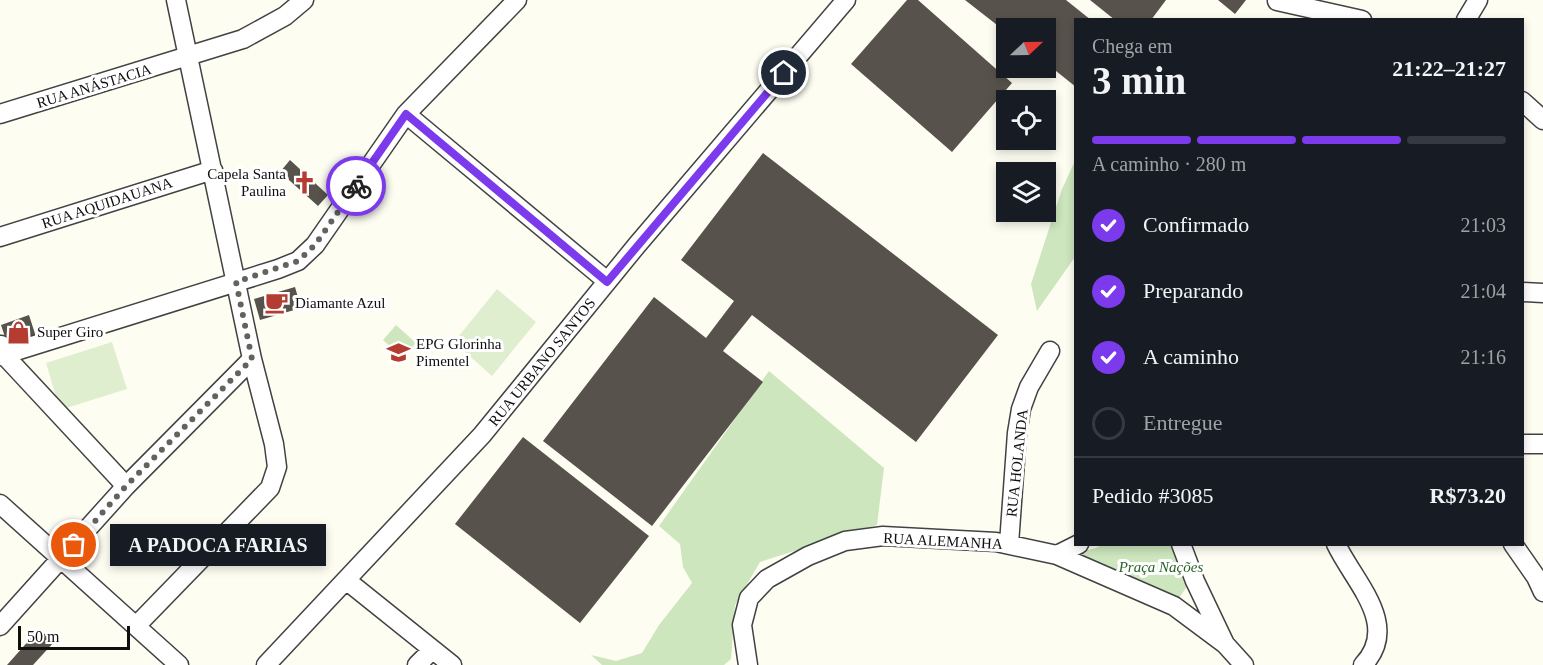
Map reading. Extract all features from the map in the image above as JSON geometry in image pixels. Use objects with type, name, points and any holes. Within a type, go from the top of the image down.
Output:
[{"type":"street","points":[[136,626],[270,488],[277,467],[274,444],[252,359],[176,0]]},
{"type":"street","name":"RUA ANÁSTACIA","points":[[0,114],[243,39],[304,0]]},
{"type":"street","points":[[126,486],[1,352],[236,282],[298,261],[315,245],[406,114],[517,0]]},
{"type":"street","name":"RUA URBANO SANTOS","points":[[266,665],[482,435],[607,282],[846,0]]},
{"type":"street","points":[[1467,18],[1478,0]]},
{"type":"street","points":[[1276,1],[1325,5],[1357,18]]},
{"type":"street","points":[[1524,103],[1543,120]]},
{"type":"street","points":[[406,114],[607,282]]},
{"type":"street","name":"RUA AQUIDAUANA","points":[[0,237],[213,170]]},
{"type":"street","points":[[1524,292],[1543,293]]},
{"type":"street","name":"RUA HOLANDA","points":[[1009,544],[1017,433],[1021,409],[1029,387],[1050,351]]},
{"type":"street","points":[[0,626],[126,486],[252,359]]},
{"type":"street","points":[[1524,444],[1543,444]]},
{"type":"street","points":[[0,504],[179,665]]},
{"type":"street","name":"RUA ALEMANHA","points":[[748,665],[742,625],[749,598],[767,579],[808,556],[845,541],[883,536],[996,542],[1057,555],[1174,606],[1225,644]]},
{"type":"street","points":[[1057,555],[1075,546]]},
{"type":"street","points":[[1182,546],[1195,581],[1225,644],[1244,665]]},
{"type":"street","points":[[1337,546],[1372,606],[1378,628],[1376,646],[1363,665]]},
{"type":"street","points":[[1514,546],[1541,583]]},
{"type":"street","points":[[346,580],[452,665]]},
{"type":"street","points":[[1174,606],[1190,597],[1195,581]]},
{"type":"street","points":[[417,665],[432,650]]},
{"type":"green space","points":[[1074,163],[1074,258],[1037,311],[1031,284],[1051,222],[1056,222],[1056,207]]},
{"type":"green space","points":[[497,289],[536,322],[492,376],[454,342]]},
{"type":"green space","points":[[396,325],[416,343],[403,358],[383,340]]},
{"type":"green space","points":[[112,342],[127,389],[60,410],[46,363]]},
{"type":"green space","points":[[769,371],[884,468],[877,525],[760,562],[735,605],[731,659],[724,665],[602,665],[591,655],[616,661],[642,653],[659,625],[692,583],[683,567],[680,544],[659,526]]},
{"type":"green space","name":"Praça Nações","points":[[1100,546],[1177,546],[1188,585],[1179,598],[1071,554]]},
{"type":"building","points":[[907,0],[918,0],[996,69],[996,78],[1006,78],[1012,83],[1006,90],[996,90],[996,101],[952,152],[851,64]]},
{"type":"building","points":[[965,0],[1066,0],[1088,18],[1074,18],[1074,85],[1056,71],[1056,18],[996,18],[996,24]]},
{"type":"building","points":[[1090,0],[1166,0],[1152,18],[1112,18]]},
{"type":"building","points":[[1218,0],[1246,0],[1235,14]]},
{"type":"building","points":[[763,153],[998,335],[916,442],[752,315],[723,351],[763,382],[652,526],[543,441],[654,297],[706,338],[734,301],[681,260]]},
{"type":"building","name":"Capela Santa Paulina","points":[[290,160],[328,195],[318,206],[280,172]]},
{"type":"building","name":"Diamante Azul","points":[[295,287],[301,308],[260,320],[254,299]]},
{"type":"building","name":"Super Giro","points":[[29,315],[37,340],[9,349],[1,325]]},
{"type":"building","points":[[523,437],[649,536],[580,623],[455,524]]},
{"type":"building","points":[[39,629],[54,642],[33,665],[7,665]]},
{"type":"way so far","points":[[74,545],[126,486],[252,359],[236,282],[298,261],[315,245],[356,186]]},
{"type":"place","name":"Capela Santa Paulina","points":[[304,183]]},
{"type":"place","name":"Diamante Azul","points":[[277,303]]},
{"type":"place","name":"Super Giro","points":[[19,332]]},
{"type":"place","name":"EPG Glorinha Pimentel","points":[[398,353]]},
{"type":"place","name":"A PADOCA FARIAS","points":[[74,545]]},
{"type":"route","points":[[356,186],[406,114],[607,282],[784,73]]}]
